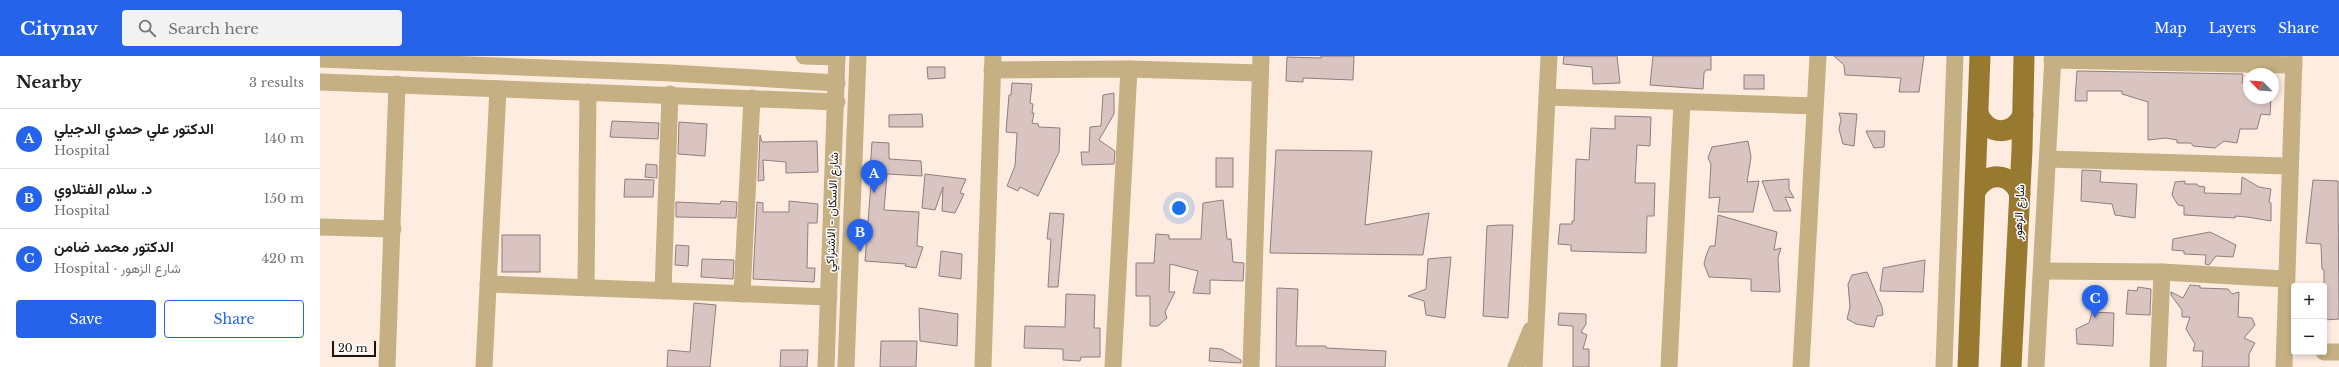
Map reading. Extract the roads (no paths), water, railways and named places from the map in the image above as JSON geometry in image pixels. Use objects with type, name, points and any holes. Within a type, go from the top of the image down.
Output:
[{"type":"main road","points":[[1968,367],[1980,56]]},
{"type":"main road","name":"شارع الزهور","points":[[2011,367],[2020,194],[2024,56]]},
{"type":"main road","points":[[1978,114],[1985,125],[1997,131],[2004,131],[2016,126],[2023,115]]},
{"type":"main road","points":[[1975,192],[1978,186],[1988,178],[2002,176],[2013,182],[2020,194]]},
{"type":"street","points":[[804,56],[837,57]]},
{"type":"street","name":"شارع الاسكان - الاشتراكي","points":[[846,367],[858,56]]},
{"type":"street","points":[[1251,367],[1261,56]]},
{"type":"street","points":[[1534,367],[1549,56]]},
{"type":"street","points":[[1801,367],[1818,56]]},
{"type":"street","points":[[1944,367],[1955,56]]},
{"type":"street","name":"شارع الاسكان - الاشتراكي","points":[[826,367],[837,102],[837,57]]},
{"type":"street","points":[[2036,367],[2053,58],[2294,61],[2286,279],[2287,356]]},
{"type":"street","points":[[320,59],[671,73],[837,83]]},
{"type":"street","points":[[983,367],[992,63],[1260,74]]},
{"type":"street","points":[[1113,367],[1129,69]]},
{"type":"street","points":[[320,82],[670,94],[837,102]]},
{"type":"street","points":[[387,367],[397,84]]},
{"type":"street","points":[[484,367],[498,89]]},
{"type":"street","points":[[586,288],[588,92]]},
{"type":"street","points":[[664,291],[670,94]]},
{"type":"street","points":[[1547,97],[1815,106]]},
{"type":"street","points":[[742,294],[752,98]]},
{"type":"street","points":[[1669,367],[1682,102]]},
{"type":"street","points":[[2048,159],[2290,166]]},
{"type":"street","points":[[320,227],[393,229]]},
{"type":"street","points":[[2042,271],[2162,272],[2286,279]]},
{"type":"street","points":[[2158,367],[2162,272]]},
{"type":"street","points":[[488,284],[829,297]]},
{"type":"street","points":[[1516,367],[1536,319]]},
{"type":"street","points":[[2327,352],[2339,352]]},
{"type":"place","name":"الدكتور علي حمدي الدجيلي","points":[[874,193]]},
{"type":"place","name":"د. سلام الفتلاوي","points":[[860,252]]},
{"type":"place","name":"الدكتور محمد ضامن","points":[[2095,318]]}]
